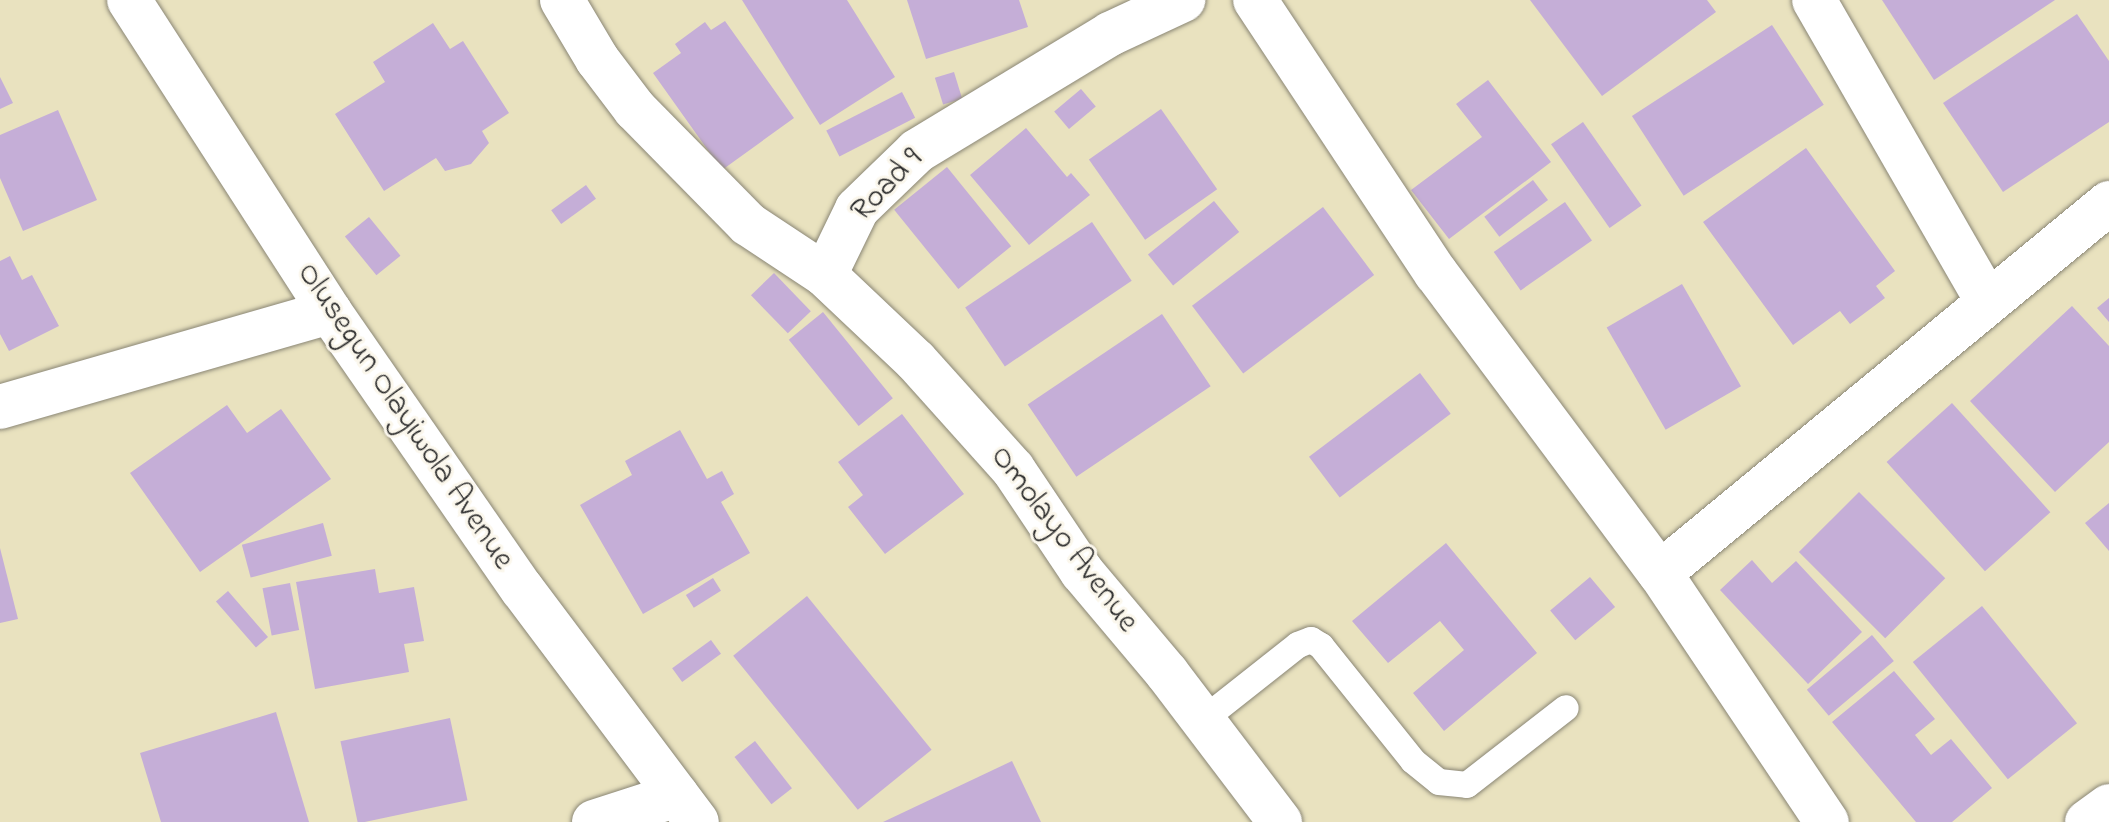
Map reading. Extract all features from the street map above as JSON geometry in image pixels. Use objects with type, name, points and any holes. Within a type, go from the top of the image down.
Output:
[{"type":"street","name":"Olusegun Olayiwola Avenue","points":[[129,0],[330,312],[522,589],[687,808]]},
{"type":"street","points":[[562,0],[597,59],[635,109],[748,224],[825,275]]},
{"type":"street","name":"Road 9","points":[[825,275],[857,209],[917,151],[1104,17],[1183,0]]},
{"type":"street","points":[[1255,0],[1436,273],[1660,573],[1827,822]]},
{"type":"street","points":[[1814,0],[1987,301]]},
{"type":"street","points":[[1660,573],[2109,203]]},
{"type":"street","name":"Omolayo Avenue","points":[[825,275],[916,361],[1013,469],[1082,572],[1203,720],[1280,822]]},
{"type":"street","points":[[0,407],[330,312]]},
{"type":"street","points":[[2087,822],[2109,806]]},
{"type":"street","points":[[594,822],[687,808]]},
{"type":"lane","points":[[1203,720],[1298,645],[1311,640],[1321,646],[1413,761],[1439,782],[1467,785],[1566,708]]},
{"type":"building","points":[[742,0],[847,0],[895,77],[820,125]]},
{"type":"building","points":[[907,0],[1019,0],[1028,27],[926,59]]},
{"type":"building","points":[[1530,0],[1707,0],[1716,12],[1602,96]]},
{"type":"building","points":[[1882,0],[2055,0],[1934,80]]},
{"type":"building","points":[[2077,14],[2109,61],[2109,122],[2003,192],[1943,103]]},
{"type":"building","points":[[725,21],[794,118],[722,170],[653,73],[681,53],[675,44],[705,22],[711,30]]},
{"type":"building","points":[[433,23],[450,49],[463,41],[509,113],[482,131],[489,143],[471,164],[445,171],[436,158],[384,191],[335,114],[385,82],[373,62]]},
{"type":"building","points":[[1772,25],[1824,105],[1684,196],[1632,116]]},
{"type":"building","points":[[954,72],[962,99],[943,105],[935,78]]},
{"type":"building","points":[[0,77],[13,103],[0,109]]},
{"type":"building","points":[[1488,80],[1551,162],[1449,239],[1411,190],[1482,137],[1456,104]]},
{"type":"building","points":[[1081,89],[1096,107],[1069,129],[1054,111]]},
{"type":"building","points":[[902,92],[915,118],[839,156],[826,131]]},
{"type":"building","points":[[1161,109],[1217,189],[1145,240],[1089,159]]},
{"type":"building","points":[[58,110],[97,200],[23,231],[0,178],[0,135]]},
{"type":"building","points":[[1583,122],[1642,206],[1610,228],[1551,144]]},
{"type":"building","points":[[1026,128],[1067,177],[1071,173],[1090,195],[1029,245],[970,175]]},
{"type":"building","points":[[1806,148],[1895,271],[1876,286],[1885,298],[1850,324],[1840,311],[1793,345],[1703,222]]},
{"type":"building","points":[[947,167],[1011,246],[958,289],[894,210]]},
{"type":"building","points":[[1533,180],[1548,200],[1499,237],[1484,217]]},
{"type":"building","points":[[586,185],[596,199],[561,224],[551,210]]},
{"type":"building","points":[[1214,201],[1239,232],[1173,286],[1148,254]]},
{"type":"building","points":[[1565,202],[1592,241],[1521,290],[1494,252]]},
{"type":"building","points":[[1323,207],[1374,275],[1243,374],[1192,306]]},
{"type":"building","points":[[369,217],[400,256],[376,275],[345,237]]},
{"type":"building","points":[[1092,222],[1132,281],[1005,366],[965,308]]},
{"type":"building","points":[[10,256],[22,280],[32,275],[59,326],[9,351],[0,334],[0,261]]},
{"type":"building","points":[[774,273],[811,311],[788,333],[751,295]]},
{"type":"building","points":[[1682,284],[1741,386],[1666,430],[1607,328]]},
{"type":"building","points":[[2109,298],[2109,322],[2097,308]]},
{"type":"building","points":[[2072,306],[2109,346],[2109,442],[2055,492],[1970,401]]},
{"type":"building","points":[[823,312],[893,398],[859,426],[789,340]]},
{"type":"building","points":[[1162,314],[1211,386],[1076,477],[1028,405]]},
{"type":"building","points":[[1420,373],[1451,414],[1340,497],[1309,457]]},
{"type":"building","points":[[1952,403],[2050,512],[1985,571],[1887,462]]},
{"type":"building","points":[[227,405],[247,433],[281,409],[331,479],[200,572],[130,473]]},
{"type":"building","points":[[902,414],[964,494],[885,554],[848,507],[863,495],[838,462]]},
{"type":"building","points":[[680,430],[707,479],[722,471],[734,494],[721,502],[750,553],[643,614],[580,505],[632,475],[625,461]]},
{"type":"building","points":[[1859,492],[1945,578],[1885,638],[1799,552]]},
{"type":"building","points":[[2109,503],[2109,551],[2085,523]]},
{"type":"building","points":[[323,523],[332,556],[251,578],[242,545]]},
{"type":"building","points":[[1446,543],[1537,653],[1444,731],[1413,693],[1464,650],[1440,621],[1388,663],[1352,621]]},
{"type":"building","points":[[0,548],[18,619],[0,623]]},
{"type":"building","points":[[1752,560],[1772,583],[1796,561],[1862,632],[1808,684],[1720,590]]},
{"type":"building","points":[[375,569],[379,593],[414,587],[424,641],[404,644],[409,672],[315,689],[296,582]]},
{"type":"building","points":[[1590,577],[1615,607],[1575,640],[1550,610]]},
{"type":"building","points":[[713,578],[721,591],[694,608],[686,595]]},
{"type":"building","points":[[290,583],[299,630],[272,635],[263,588]]},
{"type":"building","points":[[228,591],[268,637],[256,648],[216,601]]},
{"type":"building","points":[[807,596],[932,750],[858,810],[733,656]]},
{"type":"building","points":[[1982,606],[2077,723],[2008,779],[1913,662]]},
{"type":"building","points":[[1872,635],[1894,661],[1829,716],[1807,690]]},
{"type":"building","points":[[711,640],[721,654],[682,682],[672,668]]},
{"type":"building","points":[[1894,671],[1935,719],[1915,735],[1931,755],[1951,739],[1992,788],[1952,822],[1916,822],[1832,722]]},
{"type":"building","points":[[276,712],[309,822],[161,822],[140,753]]},
{"type":"building","points":[[450,718],[467,800],[358,822],[340,741]]},
{"type":"building","points":[[755,741],[792,788],[771,804],[735,757]]},
{"type":"building","points":[[1012,761],[1041,822],[883,822]]}]
